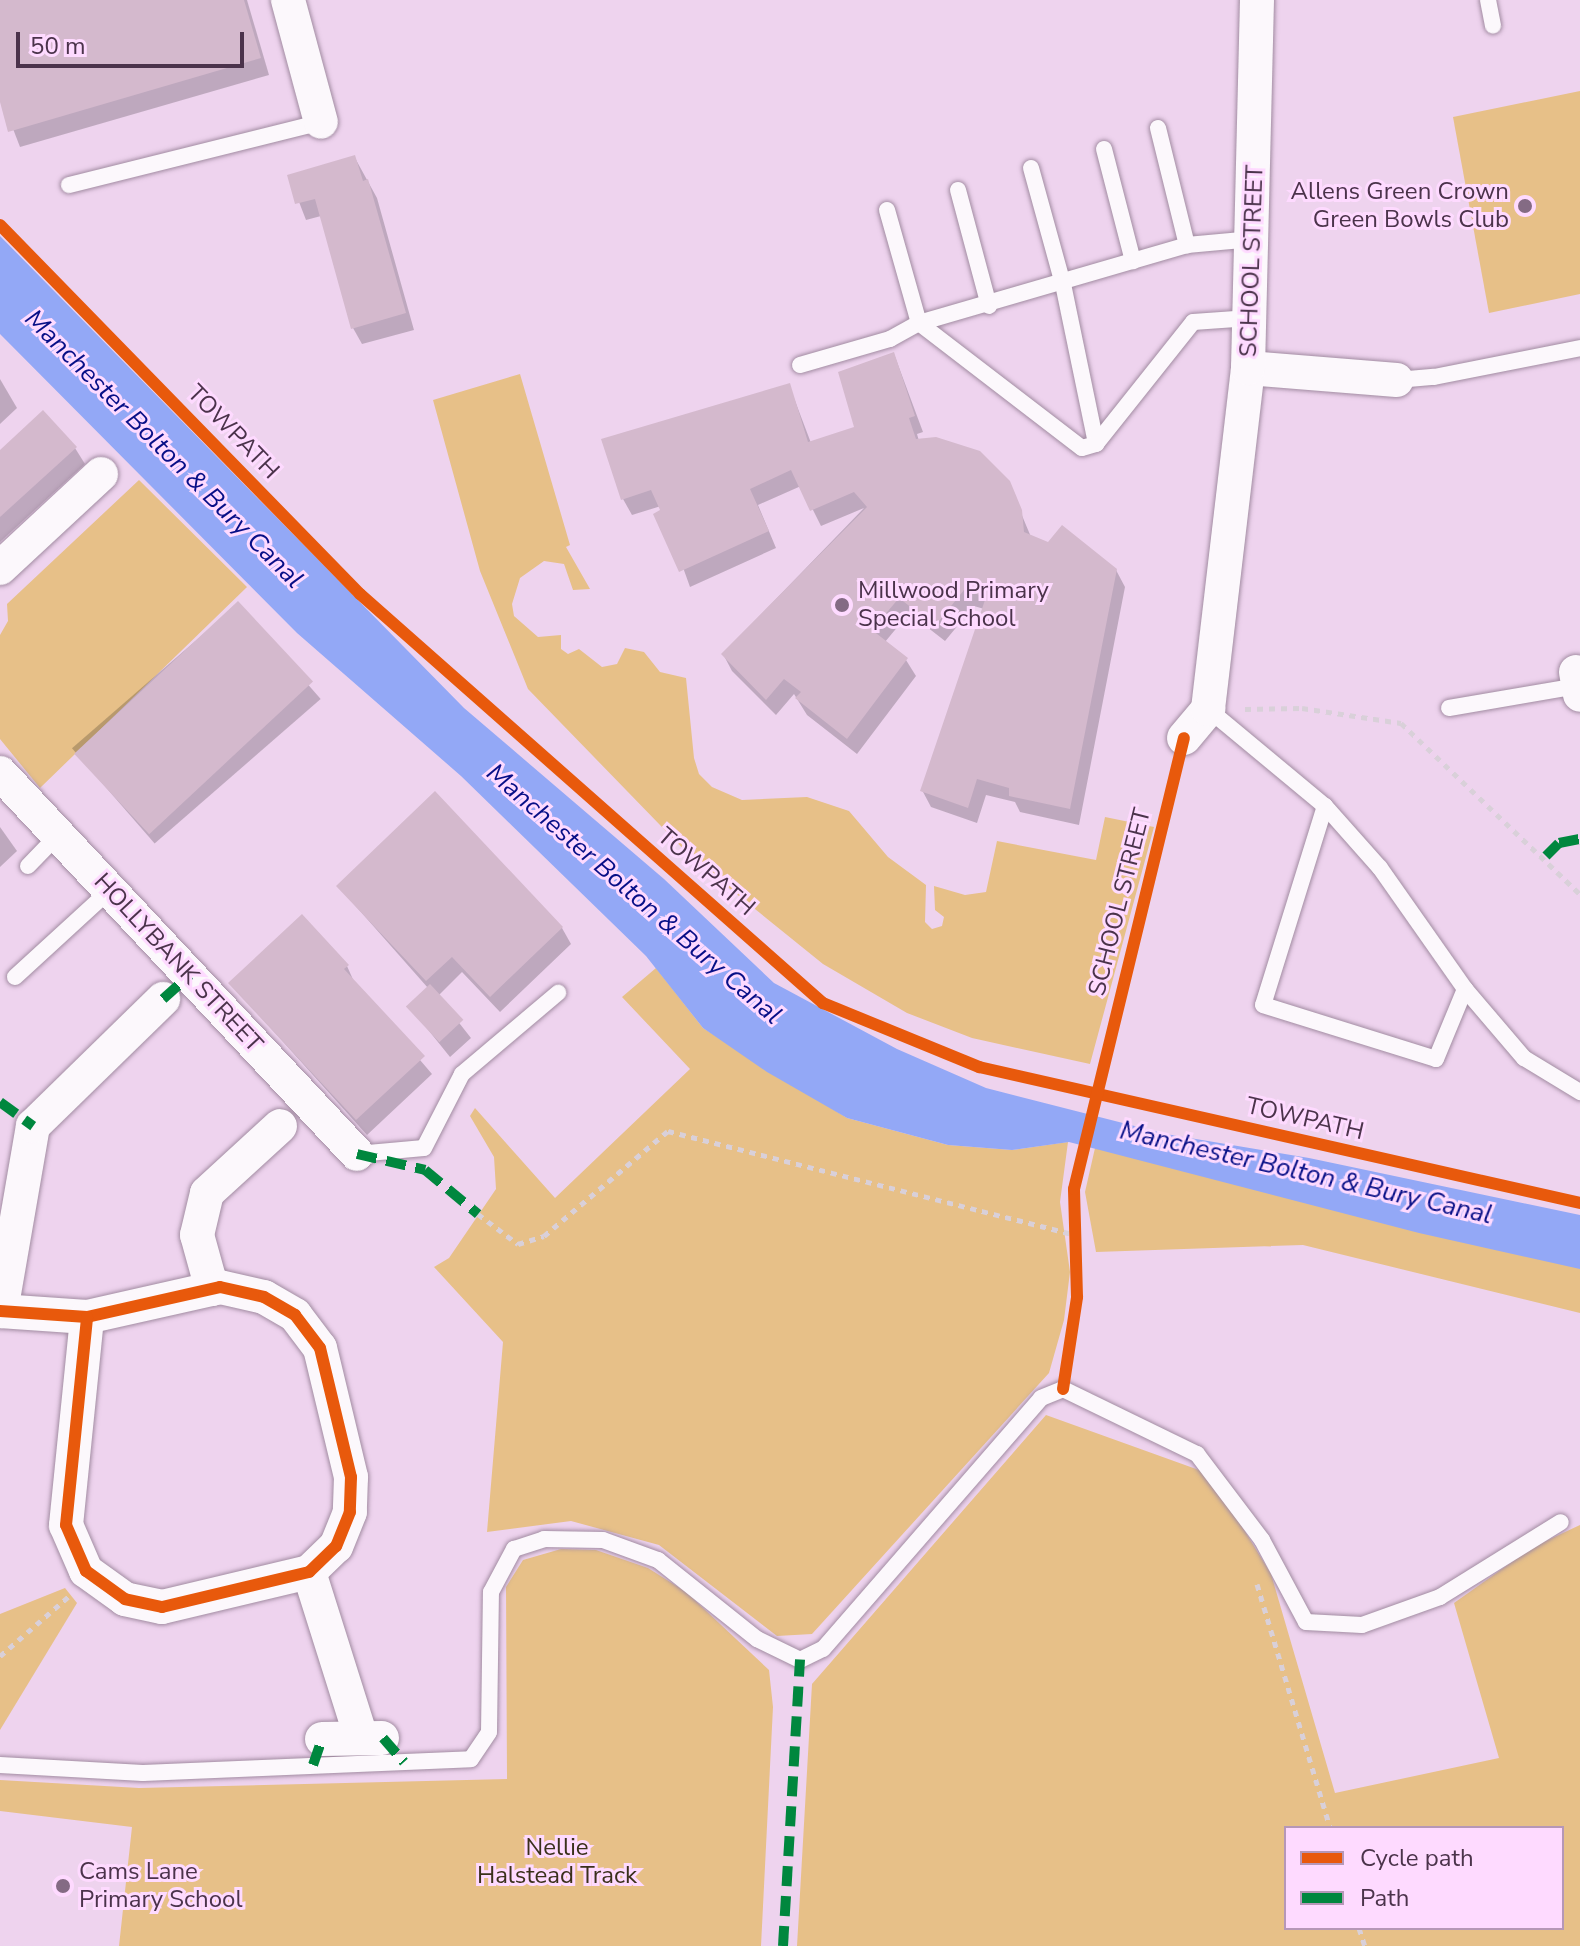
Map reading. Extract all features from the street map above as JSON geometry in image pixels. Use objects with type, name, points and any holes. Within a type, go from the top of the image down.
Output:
[{"type":"street","points":[[288,0],[321,122]]},
{"type":"street","name":"SCHOOL STREET","points":[[1208,709],[1248,368],[1257,0]]},
{"type":"street","points":[[1248,368],[1397,380]]},
{"type":"street","points":[[0,568],[101,474]]},
{"type":"street","points":[[1184,738],[1208,709]]},
{"type":"street","name":"HOLLYBANK STREET","points":[[0,773],[357,1154]]},
{"type":"street","points":[[87,1317],[66,1525],[90,1574],[125,1599],[162,1607],[309,1572],[336,1546],[350,1512],[351,1477],[320,1348],[295,1315],[264,1297],[212,1289],[87,1317],[0,1311],[33,1126],[163,999]]},
{"type":"street","points":[[212,1289],[197,1235],[207,1193],[280,1126]]},
{"type":"street","points":[[309,1572],[372,1738],[322,1739]]},
{"type":"lane","points":[[1488,0],[1493,26]]},
{"type":"lane","points":[[69,185],[321,122]]},
{"type":"lane","points":[[1158,128],[1187,245]]},
{"type":"lane","points":[[1104,149],[1133,261]]},
{"type":"lane","points":[[1031,168],[1063,284],[1096,444]]},
{"type":"lane","points":[[958,190],[989,306]]},
{"type":"lane","points":[[887,210],[919,323],[1082,448],[1096,444],[1193,322],[1250,318]]},
{"type":"lane","points":[[800,365],[890,339],[919,323],[989,306],[1187,245],[1253,239]]},
{"type":"lane","points":[[1397,380],[1434,377],[1580,348]]},
{"type":"lane","points":[[1449,708],[1578,684]]},
{"type":"lane","points":[[1208,709],[1325,806],[1380,868],[1465,989],[1524,1058],[1580,1092]]},
{"type":"lane","points":[[1325,806],[1263,1005],[1436,1059],[1465,989]]},
{"type":"lane","points":[[28,866],[58,835]]},
{"type":"lane","points":[[15,977],[110,890]]},
{"type":"lane","points":[[357,1154],[424,1148],[462,1074],[558,993]]},
{"type":"lane","points":[[0,1765],[143,1773],[471,1759],[489,1732],[491,1592],[514,1549],[544,1539],[603,1540],[658,1560],[757,1639],[800,1660],[823,1649],[1041,1398],[1063,1389],[1197,1454],[1262,1540],[1306,1622],[1362,1625],[1440,1597],[1561,1522]]},
{"type":"path","points":[[1208,709],[1302,708],[1401,723],[1580,894]]},
{"type":"path","points":[[478,1214],[518,1244],[544,1236],[668,1131],[1075,1235]]},
{"type":"path","points":[[1075,1220],[1076,1251]]},
{"type":"path","points":[[0,1656],[90,1574]]},
{"type":"path","points":[[1256,1579],[1329,1826]]},
{"type":"green space","name":"Allens Green Crown Green Bowls Club","points":[[1580,91],[1580,294],[1489,313],[1453,117]]},
{"type":"green space","points":[[520,374],[570,545],[566,547],[590,589],[573,590],[564,564],[544,561],[520,578],[512,604],[514,616],[538,637],[561,635],[561,649],[568,654],[579,649],[602,667],[617,664],[625,648],[644,652],[660,672],[686,678],[694,758],[699,774],[712,787],[742,800],[807,797],[849,811],[888,857],[926,885],[925,922],[932,929],[942,926],[944,917],[935,910],[934,886],[965,895],[986,892],[997,841],[1096,860],[1105,817],[1154,827],[1090,1064],[972,1038],[907,1013],[823,964],[693,859],[528,689],[480,571],[433,400]]},
{"type":"green space","points":[[139,480],[247,587],[40,788],[0,739],[0,635],[8,621],[7,604]]},
{"type":"green space","points":[[656,968],[703,1028],[847,1118],[948,1145],[1012,1150],[1068,1142],[1060,1202],[1070,1272],[1064,1320],[1049,1373],[812,1634],[777,1636],[659,1545],[571,1521],[487,1532],[503,1342],[434,1267],[449,1258],[496,1189],[494,1157],[470,1116],[475,1108],[555,1198],[690,1069],[622,997]]},
{"type":"green space","points":[[1095,1148],[1580,1268],[1580,1313],[1303,1245],[1096,1252],[1085,1192]]},
{"type":"green space","points":[[1046,1415],[1210,1474],[1271,1574],[1335,1793],[1499,1758],[1454,1603],[1533,1547],[1580,1525],[1580,1946],[797,1946],[812,1684]]},
{"type":"green space","name":"Nellie Halstead Track","points":[[561,1549],[596,1550],[648,1568],[686,1592],[769,1670],[773,1707],[761,1946],[119,1946],[132,1827],[0,1811],[0,1780],[139,1788],[507,1779],[506,1587],[523,1560]]},
{"type":"green space","points":[[65,1588],[77,1603],[0,1730],[0,1614]]},
{"type":"water","name":"Manchester Bolton & Bury Canal","points":[[0,236],[464,708],[664,879],[774,983],[897,1049],[986,1088],[1166,1134],[1309,1158],[1580,1215],[1580,1269],[1419,1233],[1069,1142],[1012,1150],[948,1145],[847,1118],[767,1072],[703,1028],[646,956],[461,776],[297,633],[0,334]]},
{"type":"building","points":[[0,0],[244,0],[261,58],[8,132],[0,102]]},
{"type":"building","points":[[355,155],[363,181],[368,179],[406,313],[351,329],[315,199],[295,204],[287,175]]},
{"type":"building","points":[[894,352],[915,416],[909,418],[916,439],[936,437],[980,451],[1010,481],[1022,510],[1024,532],[1048,542],[1062,525],[1117,569],[1070,809],[1009,796],[1009,788],[977,779],[968,808],[920,791],[986,597],[964,590],[935,626],[899,598],[872,630],[908,658],[847,739],[795,698],[801,692],[784,679],[766,700],[721,654],[867,507],[854,492],[810,511],[791,470],[750,489],[769,531],[679,572],[653,514],[660,510],[651,490],[621,500],[601,439],[790,383],[808,442],[854,427],[838,372]]},
{"type":"building","points":[[43,410],[77,447],[0,517],[0,450]]},
{"type":"building","points":[[238,601],[313,681],[149,834],[74,754]]},
{"type":"building","points":[[435,791],[563,927],[490,997],[452,957],[426,981],[336,886]]},
{"type":"building","points":[[302,914],[349,965],[344,969],[425,1056],[356,1120],[228,983]]},
{"type":"building","points":[[430,984],[463,1020],[439,1042],[406,1007]]},
{"type":"marked path","points":[[1546,856],[1559,843],[1580,839]]},
{"type":"marked path","points":[[163,999],[190,975]]},
{"type":"marked path","points":[[0,1102],[33,1126]]},
{"type":"marked path","points":[[357,1154],[425,1170],[478,1214]]},
{"type":"marked path","points":[[783,1946],[800,1660]]},
{"type":"marked path","points":[[383,1738],[404,1762]]},
{"type":"marked path","points":[[313,1765],[322,1739]]},
{"type":"cycle path","name":"TOWPATH","points":[[0,225],[360,594],[823,1003],[979,1067],[1580,1203]]},
{"type":"cycle path","points":[[1063,1389],[1077,1297],[1074,1189],[1184,738]]},
{"type":"cycle path","points":[[0,1311],[87,1317],[220,1287],[264,1297],[295,1315],[320,1348],[351,1477],[350,1512],[336,1546],[309,1572],[162,1607],[125,1599],[86,1571],[66,1525],[87,1317]]},
{"type":"place","name":"Allens Green Crown Green Bowls Club","points":[[1525,206]]},
{"type":"place","name":"Millwood Primary Special School","points":[[842,605]]},
{"type":"place","name":"Cams Lane Primary School","points":[[63,1886]]}]
